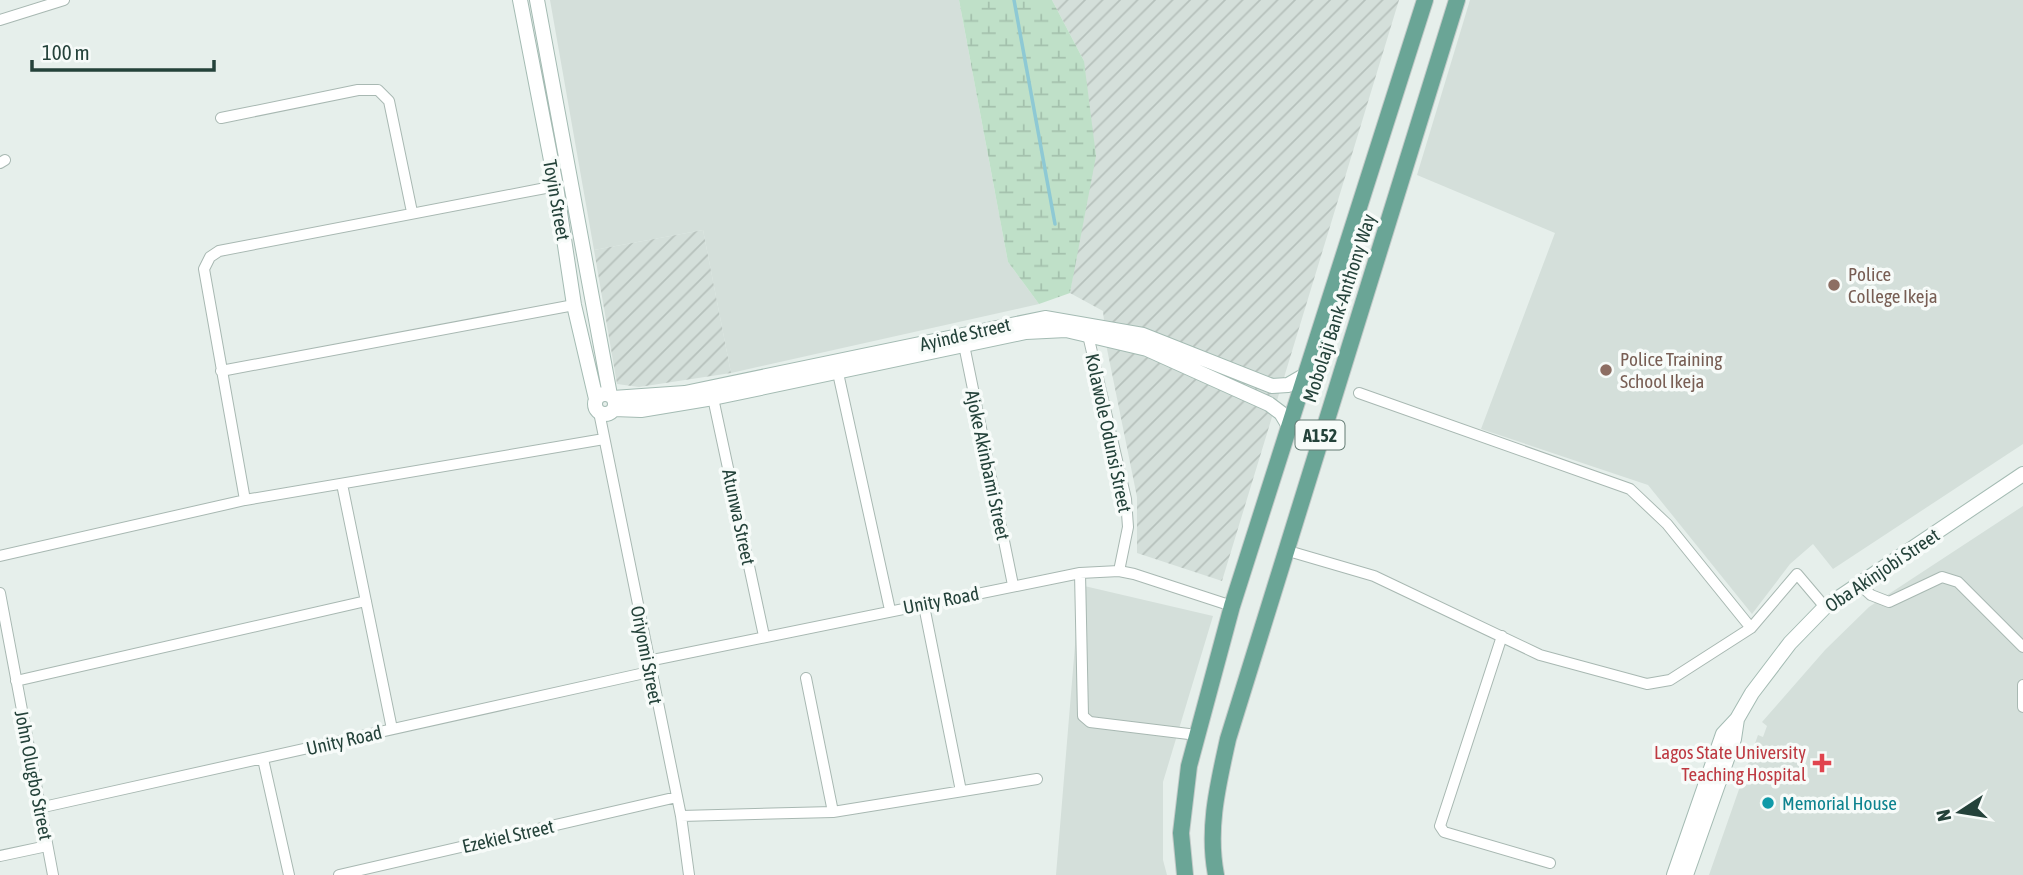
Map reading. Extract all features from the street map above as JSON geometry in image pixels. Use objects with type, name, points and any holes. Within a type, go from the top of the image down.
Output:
[{"type":"main road","name":"Mobolaji Bank-Anthony Way","points":[[1185,875],[1183,809],[1197,735],[1232,606],[1426,0]]},
{"type":"main road","name":"Mobolaji Bank-Anthony Way","points":[[1216,875],[1212,837],[1217,786],[1285,550],[1457,0]]},
{"type":"main road","points":[[1320,336],[1348,346]]},
{"type":"street","points":[[0,20],[64,0]]},
{"type":"street","name":"Toyin Street","points":[[520,0],[574,305],[607,405]]},
{"type":"street","name":"Toyin Street","points":[[537,0],[607,405],[604,437]]},
{"type":"street","points":[[221,118],[358,90],[378,90],[389,101],[412,212]]},
{"type":"street","points":[[245,500],[204,269],[210,257],[219,251],[555,186]]},
{"type":"street","points":[[221,371],[574,305]]},
{"type":"street","name":"Ayinde Street","points":[[607,405],[685,393],[1045,318],[1143,335],[1272,386],[1288,385],[1307,374]]},
{"type":"street","name":"Ayinde Street","points":[[607,405],[641,410],[838,373],[1026,332],[1066,330],[1147,349],[1246,393],[1281,413],[1290,428]]},
{"type":"street","name":"Kolawole Odunsi Street","points":[[1088,335],[1126,499],[1128,527],[1119,571]]},
{"type":"street","name":"Ajoke Akinbami Street","points":[[964,345],[1013,585]]},
{"type":"street","points":[[838,373],[890,610]]},
{"type":"street","points":[[1359,393],[1630,489],[1643,497],[1667,524],[1751,628]]},
{"type":"street","name":"Atunwa Street","points":[[713,398],[764,636]]},
{"type":"street","points":[[0,556],[245,500],[604,437]]},
{"type":"street","name":"Oriyomi Street","points":[[604,437],[681,816],[689,875]]},
{"type":"street","name":"Oba Akinjobi Street","points":[[1674,875],[1723,734],[1737,719],[1768,670],[1825,607],[2023,474]]},
{"type":"street","points":[[342,484],[393,729]]},
{"type":"street","points":[[1285,550],[1374,576],[1540,655],[1647,684],[1670,680],[1751,628],[1797,574],[1825,607]]},
{"type":"street","name":"Unity Road","points":[[39,808],[393,729],[764,636],[1080,573],[1119,571],[1232,606]]},
{"type":"street","points":[[1080,573],[1083,716],[1090,722],[1197,735]]},
{"type":"street","points":[[1858,583],[1871,595],[1889,602],[1942,577],[1958,582],[2023,646]]},
{"type":"street","name":"John Olugbo Street","points":[[0,593],[53,875]]},
{"type":"street","points":[[16,681],[366,601]]},
{"type":"street","points":[[924,606],[961,791]]},
{"type":"street","points":[[1502,636],[1440,826],[1444,832],[1550,863]]},
{"type":"street","points":[[806,678],[833,811]]},
{"type":"street","points":[[2023,685],[2023,707]]},
{"type":"street","points":[[1686,875],[1734,739],[1737,719]]},
{"type":"street","points":[[263,759],[289,875]]},
{"type":"street","points":[[681,816],[833,811],[1037,779]]},
{"type":"street","name":"Ezekiel Street","points":[[339,875],[677,797]]},
{"type":"street","points":[[0,856],[47,846]]},
{"type":"shaded area","points":[[550,0],[959,0],[1008,262],[1039,304],[731,373],[703,230],[594,250]]},
{"type":"shaded area","points":[[1052,0],[1399,0],[1222,581],[1137,553],[1137,497],[1107,349],[1103,311],[1070,293],[1078,244],[1084,61]]},
{"type":"shaded area","name":"Police College Ikeja","points":[[1470,0],[2023,0],[2023,444],[1833,569],[1813,544],[1790,564],[1752,614],[1648,485],[1481,429],[1555,233],[1417,175]]},
{"type":"shaded area","points":[[703,230],[731,373],[639,387],[617,384],[594,250]]},
{"type":"shaded area","points":[[2023,506],[2023,875],[1709,875],[1758,735],[1763,737],[1767,726],[1762,722],[1825,650],[1869,607]]},
{"type":"shaded area","points":[[1080,585],[1213,616],[1163,782],[1163,860],[1167,875],[1056,875]]},
{"type":"green space","points":[[959,0],[1052,0],[1084,61],[1096,156],[1070,293],[1039,304],[1008,262]]},
{"type":"waterway","points":[[1014,0],[1055,224]]},
{"type":"place","name":"Police College Ikeja","points":[[1834,285]]},
{"type":"place","name":"Police Training School Ikeja","points":[[1606,370]]},
{"type":"place","name":"Lagos State University Teaching Hospital","points":[[1822,763]]},
{"type":"place","name":"Memorial House","points":[[1768,803]]}]
